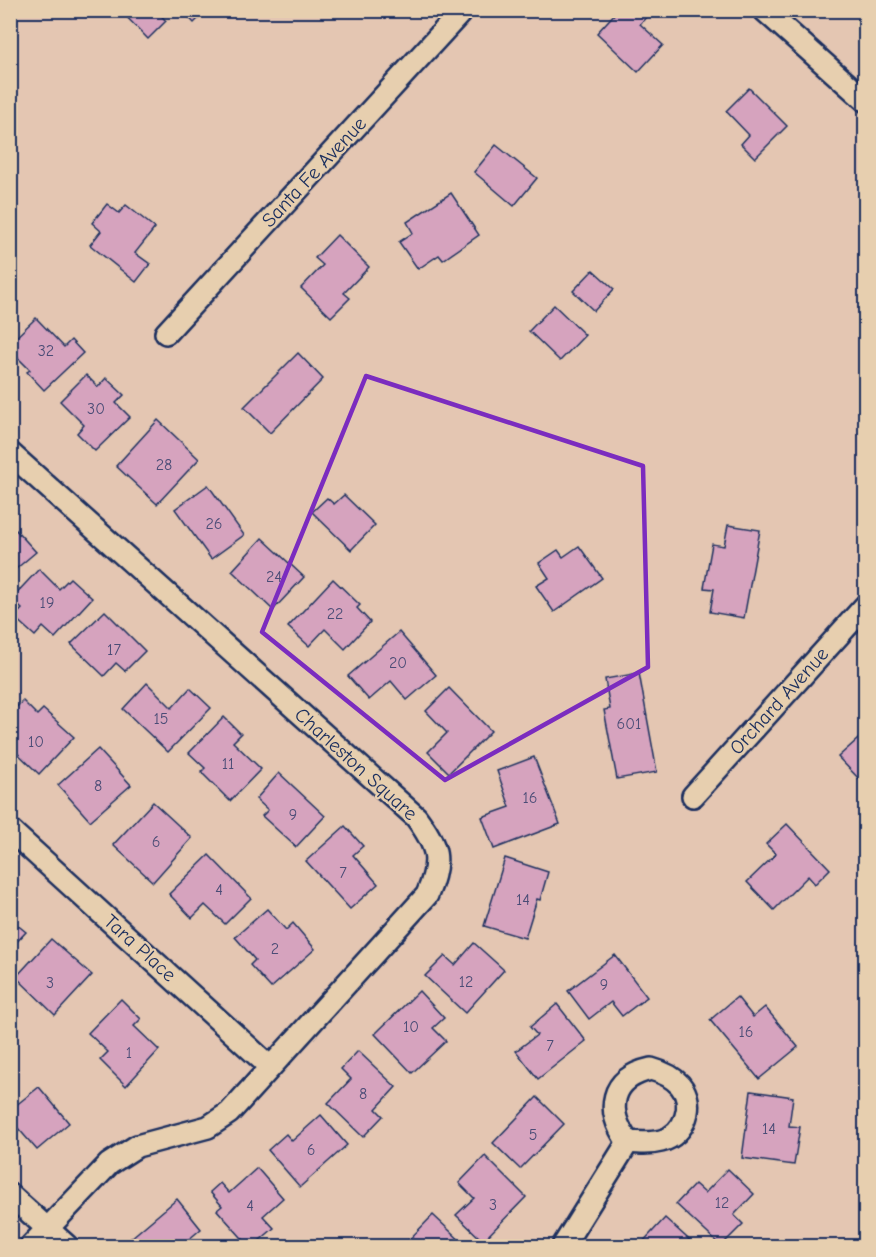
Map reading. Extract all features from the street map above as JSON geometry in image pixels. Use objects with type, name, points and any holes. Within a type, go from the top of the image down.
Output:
[{"type":"street","name":"Santa Fe Avenue","points":[[166,333],[463,10]]},
{"type":"street","points":[[764,10],[866,101]]},
{"type":"street","name":"Charleston Square","points":[[10,453],[416,817],[432,838],[437,858],[433,881],[427,895],[269,1066],[229,1113],[208,1127],[137,1146],[109,1164],[31,1246]]},
{"type":"street","name":"Orchard Avenue","points":[[693,796],[866,605]]},
{"type":"street","name":"Tara Place","points":[[10,830],[269,1066]]},
{"type":"street","points":[[563,1246],[628,1142]]},
{"type":"street","points":[[10,1195],[67,1246]]},
{"type":"highlighted area","points":[[366,376],[643,466],[648,667],[445,780],[262,632]]},
{"type":"building","points":[[120,10],[156,10],[166,21],[148,39]]},
{"type":"building","points":[[182,10],[207,10],[194,23]]},
{"type":"building","points":[[618,10],[649,10],[651,12],[640,24],[663,45],[638,72],[597,33]]},
{"type":"building","points":[[749,88],[787,126],[755,158],[741,144],[749,135],[726,111]]},
{"type":"building","points":[[496,145],[537,178],[514,206],[474,172]]},
{"type":"building","points":[[451,193],[479,235],[443,260],[439,255],[418,269],[399,242],[413,233],[407,222]]},
{"type":"building","points":[[107,204],[119,213],[126,205],[155,228],[135,253],[150,264],[136,282],[90,245],[101,231],[92,223]]},
{"type":"building","points":[[337,235],[369,267],[344,293],[350,298],[331,317],[301,288],[323,265],[315,258]]},
{"type":"building","points":[[593,270],[614,289],[594,311],[573,291]]},
{"type":"building","points":[[554,305],[585,335],[560,361],[529,331]]},
{"type":"building","points":[[36,318],[64,347],[71,340],[83,353],[44,390],[27,372],[30,370],[10,350],[10,343]]},
{"type":"building","points":[[298,353],[323,379],[270,433],[244,407]]},
{"type":"building","points":[[86,375],[98,387],[106,378],[124,395],[116,403],[130,417],[95,451],[77,433],[84,425],[60,401]]},
{"type":"building","points":[[158,420],[199,459],[157,504],[116,466]]},
{"type":"building","points":[[208,485],[244,535],[211,559],[175,509]]},
{"type":"building","points":[[344,495],[375,525],[351,550],[312,512],[327,498],[334,504]]},
{"type":"building","points":[[728,525],[760,530],[744,618],[710,612],[714,589],[704,588],[712,544],[724,546]]},
{"type":"building","points":[[16,530],[36,552],[10,574],[10,535]]},
{"type":"building","points":[[262,538],[304,577],[273,610],[232,571]]},
{"type":"building","points":[[579,546],[602,578],[554,612],[536,586],[549,578],[539,563],[558,550],[563,557]]},
{"type":"building","points":[[39,569],[59,589],[70,578],[92,598],[55,638],[43,627],[35,636],[14,617],[22,609],[11,599]]},
{"type":"building","points":[[333,579],[360,605],[357,608],[370,622],[345,649],[325,629],[309,646],[288,627]]},
{"type":"building","points":[[105,611],[145,651],[125,671],[116,663],[104,676],[71,644]]},
{"type":"building","points":[[399,632],[436,675],[407,700],[391,681],[369,700],[348,676]]},
{"type":"building","points":[[639,673],[657,772],[617,779],[604,710],[610,709],[605,679]]},
{"type":"building","points":[[147,683],[172,708],[190,688],[211,708],[168,752],[123,709]]},
{"type":"building","points":[[449,688],[491,731],[449,773],[428,752],[447,733],[426,711]]},
{"type":"building","points":[[23,701],[37,715],[43,709],[74,737],[39,774],[10,746],[10,713]]},
{"type":"building","points":[[224,717],[241,734],[233,742],[261,769],[230,801],[201,772],[205,768],[189,753]]},
{"type":"building","points":[[866,732],[866,779],[862,782],[838,757]]},
{"type":"building","points":[[98,749],[131,785],[90,821],[58,785]]},
{"type":"building","points":[[534,757],[560,824],[494,849],[482,817],[510,807],[497,771]]},
{"type":"building","points":[[279,773],[325,816],[296,847],[262,816],[268,810],[256,799]]},
{"type":"building","points":[[153,802],[192,838],[153,882],[113,845]]},
{"type":"building","points":[[787,824],[830,869],[815,884],[808,876],[774,910],[747,882],[776,854],[766,844]]},
{"type":"building","points":[[345,826],[363,846],[353,855],[378,884],[350,909],[306,861]]},
{"type":"building","points":[[209,855],[251,898],[225,924],[205,905],[192,918],[169,894]]},
{"type":"building","points":[[505,858],[548,872],[525,938],[484,926]]},
{"type":"building","points":[[267,909],[286,930],[293,923],[315,949],[271,988],[250,965],[255,960],[235,937]]},
{"type":"building","points":[[10,919],[26,932],[10,949]]},
{"type":"building","points":[[51,939],[92,975],[55,1015],[16,977]]},
{"type":"building","points":[[474,943],[504,970],[465,1013],[425,976],[445,956],[455,965]]},
{"type":"building","points":[[615,955],[647,997],[622,1016],[611,1002],[589,1019],[568,991]]},
{"type":"building","points":[[419,991],[444,1018],[433,1028],[446,1041],[412,1073],[375,1034]]},
{"type":"building","points":[[737,997],[753,1017],[765,1007],[798,1047],[759,1079],[710,1020]]},
{"type":"building","points":[[121,999],[141,1019],[134,1026],[159,1050],[126,1086],[100,1060],[108,1052],[88,1033]]},
{"type":"building","points":[[557,1004],[586,1041],[538,1079],[516,1051],[537,1035],[530,1027]]},
{"type":"building","points":[[358,1051],[396,1087],[376,1109],[383,1116],[363,1137],[328,1103],[351,1079],[341,1069]]},
{"type":"building","points":[[39,1087],[69,1123],[37,1150],[10,1119],[10,1110]]},
{"type":"building","points":[[751,1091],[793,1097],[789,1126],[800,1127],[794,1165],[742,1158]]},
{"type":"building","points":[[537,1097],[564,1124],[520,1169],[493,1143]]},
{"type":"building","points":[[321,1115],[347,1145],[300,1187],[268,1150],[286,1134],[292,1141]]},
{"type":"building","points":[[485,1156],[526,1197],[483,1241],[456,1215],[474,1198],[459,1183]]},
{"type":"building","points":[[257,1168],[283,1198],[263,1216],[274,1228],[253,1246],[249,1246],[217,1210],[222,1206],[210,1192],[220,1183],[229,1193]]},
{"type":"building","points":[[728,1169],[754,1194],[734,1215],[743,1224],[721,1246],[676,1204],[695,1184],[705,1193]]},
{"type":"building","points":[[177,1199],[201,1229],[181,1246],[138,1246],[131,1238]]},
{"type":"building","points":[[433,1215],[466,1246],[403,1246]]},
{"type":"building","points":[[665,1218],[696,1246],[639,1246]]}]
